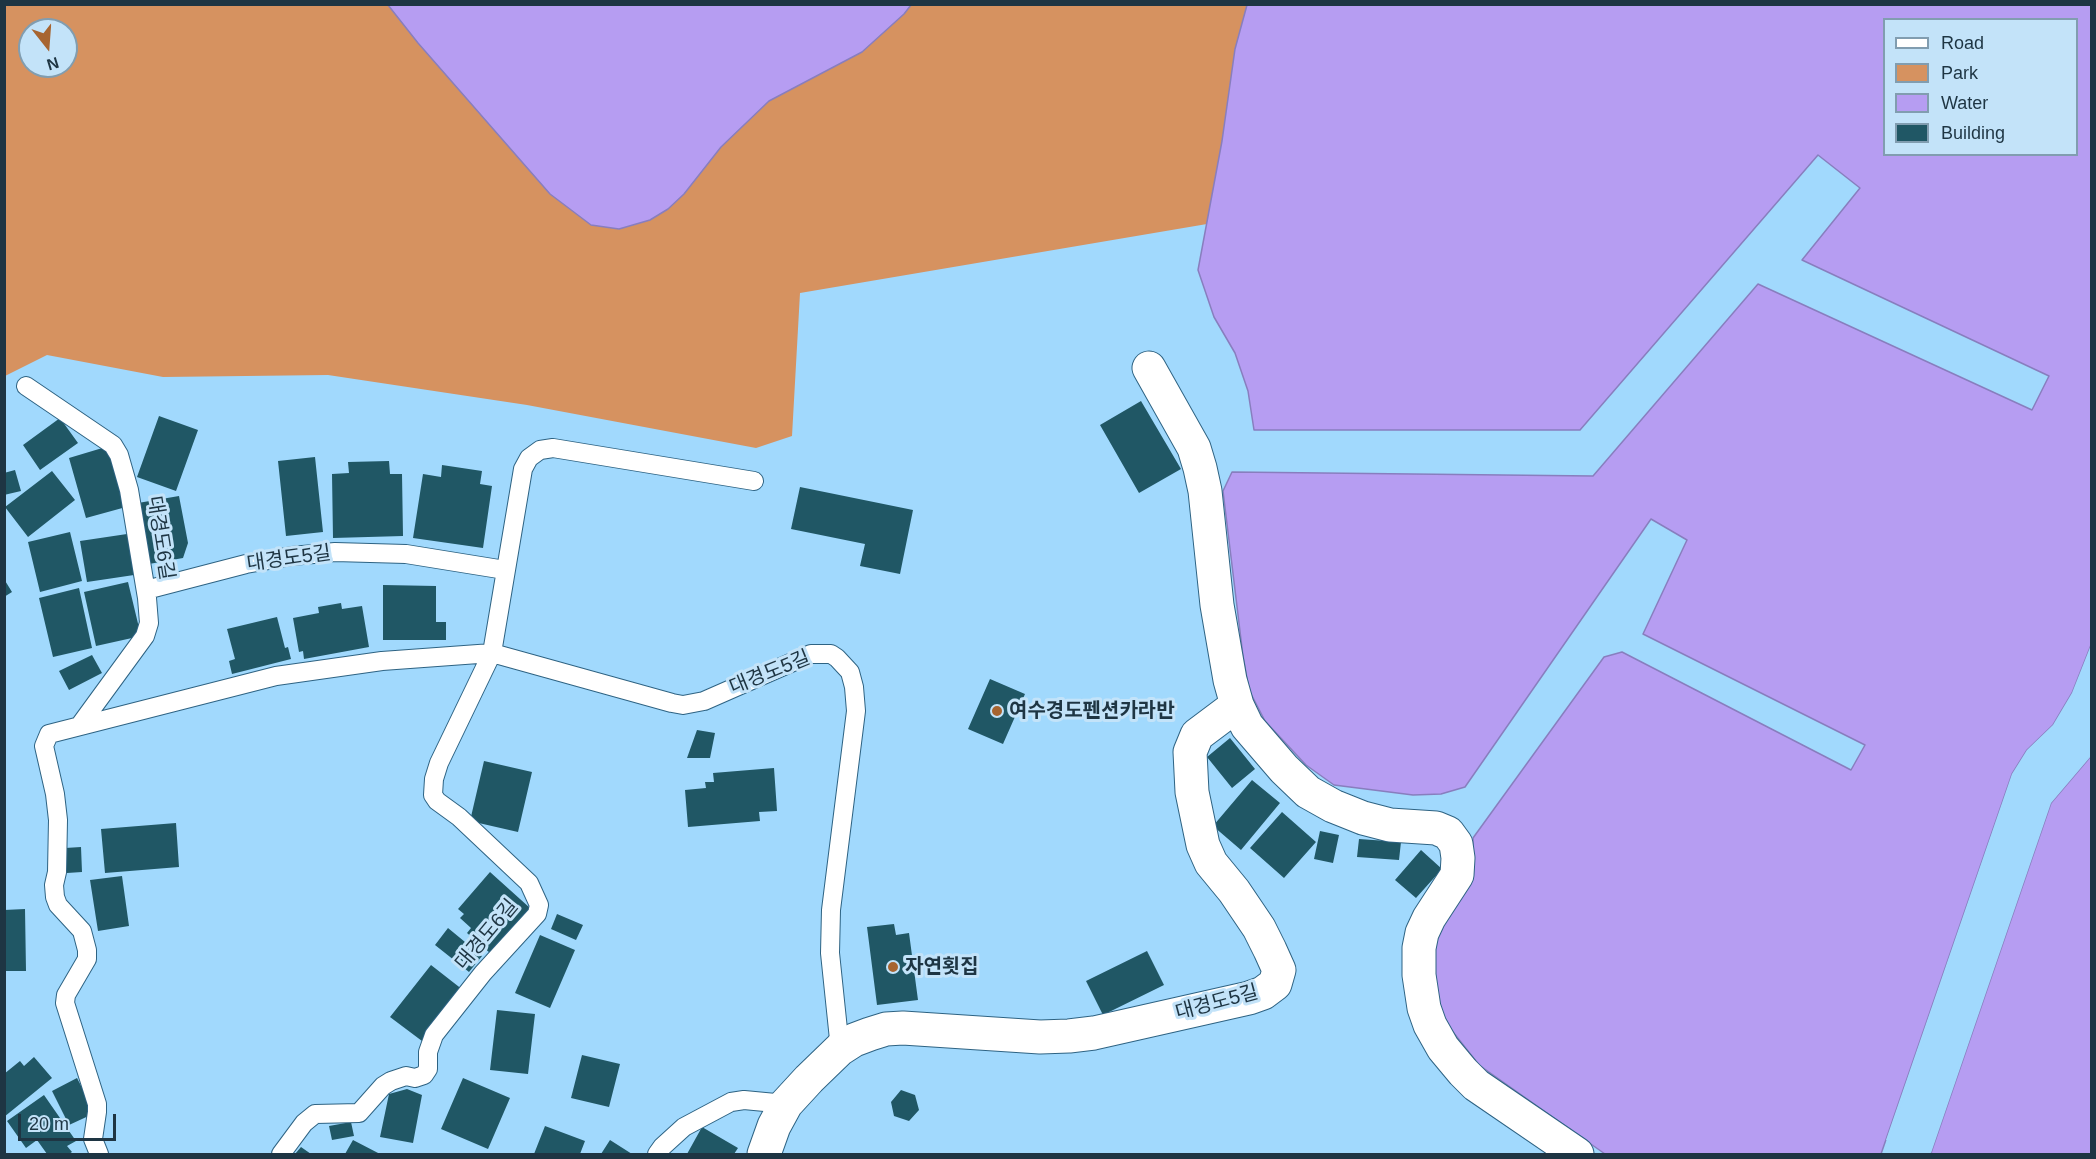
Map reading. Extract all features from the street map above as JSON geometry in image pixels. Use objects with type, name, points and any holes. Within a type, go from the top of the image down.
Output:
[{"type":"street","points":[[1149,368],[1194,448],[1200,468],[1205,491],[1217,605],[1237,705],[1257,740],[1308,792],[1333,806],[1363,818],[1390,825],[1436,828],[1448,833],[1456,844],[1457,875],[1429,918],[1419,948],[1419,975],[1424,1008],[1430,1025],[1443,1048],[1476,1085],[1577,1155]]},
{"type":"street","name":"대경도5길","points":[[764,1155],[774,1126],[786,1104],[840,1049],[870,1034],[886,1029],[903,1028],[1040,1037],[1094,1033],[1250,998],[1263,993],[1275,984],[1279,970],[1263,936],[1207,854],[1192,792],[1190,752],[1197,735],[1237,705]]},
{"type":"lane","name":"대경도6길","points":[[26,386],[113,445],[119,455],[129,490],[146,590],[149,624],[145,636],[80,725]]},
{"type":"lane","points":[[492,653],[522,469],[529,458],[540,450],[554,448],[754,481]]},
{"type":"lane","name":"대경도5길","points":[[146,590],[246,564],[335,552],[406,554],[505,570]]},
{"type":"lane","name":"대경도6길","points":[[281,1155],[304,1123],[315,1114],[348,1113],[354,1115],[359,1113],[383,1086],[391,1081],[406,1076],[414,1078],[424,1075],[428,1069],[428,1052],[434,1035],[483,973],[537,914],[539,905],[529,883],[433,795],[434,779],[439,763],[492,653]]},
{"type":"lane","name":"대경도5길","points":[[99,1155],[93,1139],[97,1104],[65,1003],[66,995],[87,959],[87,950],[82,932],[58,905],[55,897],[58,820],[44,746],[49,734],[276,676],[382,661],[492,653],[683,705],[704,701],[811,654],[831,654],[846,667],[854,687],[856,711],[831,910],[830,953],[840,1049]]},
{"type":"lane","points":[[657,1155],[662,1147],[684,1127],[731,1102],[744,1100],[786,1104]]},
{"type":"green space","points":[[5,5],[1247,5],[1235,49],[1207,224],[800,293],[792,436],[756,448],[527,405],[328,375],[163,377],[47,355],[5,376]]},
{"type":"water","points":[[388,5],[911,5],[862,52],[769,101],[721,147],[684,194],[668,209],[650,220],[619,229],[591,225],[550,194],[418,43]]},
{"type":"water","points":[[1247,5],[2091,5],[2091,645],[2072,693],[2053,725],[2027,750],[2012,774],[1881,1154],[1605,1154],[1479,1065],[1446,1023],[1435,997],[1432,971],[1437,936],[1473,868],[1473,838],[1604,657],[1622,652],[1851,770],[1865,745],[1643,634],[1687,540],[1651,519],[1465,787],[1441,794],[1413,795],[1334,785],[1306,765],[1265,721],[1249,690],[1223,491],[1232,472],[1593,476],[1758,284],[2032,410],[2049,376],[1802,260],[1860,188],[1818,155],[1580,430],[1254,430],[1248,391],[1235,353],[1214,317],[1198,270],[1222,141],[1235,49]]},
{"type":"water","points":[[2091,756],[2091,1154],[1933,1154],[1931,1153],[2051,803]]},
{"type":"pier","points":[[2091,645],[2092,653],[2074,695],[2056,727],[2030,752],[2015,775],[1889,1141],[1886,1140],[2012,774],[2027,750],[2053,725],[2072,693]]},
{"type":"pier","points":[[2092,753],[2051,803],[1931,1153],[1928,1152],[2049,802]]},
{"type":"building","points":[[1141,401],[1181,469],[1139,493],[1100,425]]},
{"type":"building","points":[[159,416],[198,430],[176,491],[137,477]]},
{"type":"building","points":[[60,418],[78,443],[40,470],[23,445]]},
{"type":"building","points":[[109,446],[126,507],[86,518],[69,458]]},
{"type":"building","points":[[315,457],[323,532],[286,536],[278,461]]},
{"type":"building","points":[[389,461],[390,474],[402,474],[403,536],[333,538],[332,474],[349,473],[348,462]]},
{"type":"building","points":[[442,465],[482,471],[480,484],[492,486],[483,548],[413,538],[423,474],[441,477]]},
{"type":"building","points":[[15,470],[21,491],[4,495],[4,473]]},
{"type":"building","points":[[52,471],[75,500],[28,537],[5,507]]},
{"type":"building","points":[[800,487],[913,510],[900,574],[860,566],[865,544],[791,529]]},
{"type":"building","points":[[179,496],[188,543],[183,558],[149,564],[138,503]]},
{"type":"building","points":[[70,532],[82,581],[40,592],[28,542]]},
{"type":"building","points":[[127,534],[134,575],[87,582],[80,541]]},
{"type":"building","points":[[4,579],[12,592],[4,597]]},
{"type":"building","points":[[128,582],[141,636],[96,646],[84,592]]},
{"type":"building","points":[[383,585],[436,586],[436,622],[446,622],[446,640],[383,640]]},
{"type":"building","points":[[79,588],[92,648],[53,657],[39,598]]},
{"type":"building","points":[[341,603],[342,609],[362,606],[369,647],[304,659],[303,651],[299,652],[293,618],[319,613],[318,607]]},
{"type":"building","points":[[277,617],[285,648],[288,647],[291,659],[232,674],[229,661],[235,659],[227,629]]},
{"type":"building","points":[[92,655],[102,673],[69,690],[59,671]]},
{"type":"building","name":"여수경도펜션카라반","points":[[990,679],[1025,694],[1003,744],[968,729]]},
{"type":"building","points":[[697,730],[715,733],[710,758],[687,758]]},
{"type":"building","points":[[1230,738],[1255,769],[1232,788],[1207,757]]},
{"type":"building","points":[[484,761],[532,772],[518,832],[470,821]]},
{"type":"building","points":[[774,768],[777,811],[759,812],[760,821],[688,827],[685,790],[706,788],[705,782],[714,782],[713,773]]},
{"type":"building","points":[[1252,780],[1280,803],[1241,850],[1213,826]]},
{"type":"building","points":[[1282,812],[1316,842],[1284,878],[1250,848]]},
{"type":"building","points":[[176,823],[179,867],[105,873],[101,829]]},
{"type":"building","points":[[1320,831],[1339,835],[1333,863],[1314,859]]},
{"type":"building","points":[[1359,839],[1401,842],[1399,860],[1357,857]]},
{"type":"building","points":[[81,847],[82,872],[67,873],[65,848]]},
{"type":"building","points":[[1421,850],[1442,869],[1416,898],[1395,880]]},
{"type":"building","points":[[490,872],[530,908],[490,953],[467,933],[471,928],[460,918],[464,914],[458,909]]},
{"type":"building","points":[[122,876],[129,926],[98,931],[90,880]]},
{"type":"building","points":[[25,909],[26,971],[4,971],[4,910]]},
{"type":"building","points":[[557,914],[583,925],[576,940],[551,929]]},
{"type":"building","points":[[894,924],[896,935],[909,933],[918,1000],[877,1005],[867,927]]},
{"type":"building","points":[[448,928],[482,956],[469,972],[435,945]]},
{"type":"building","points":[[540,935],[575,950],[550,1008],[515,993]]},
{"type":"building","points":[[1147,951],[1164,985],[1103,1015],[1086,981]]},
{"type":"building","points":[[431,965],[463,990],[422,1041],[390,1017]]},
{"type":"building","points":[[497,1010],[535,1014],[528,1074],[490,1070]]},
{"type":"building","points":[[582,1055],[620,1064],[609,1107],[571,1098]]},
{"type":"building","points":[[34,1057],[52,1078],[4,1117],[4,1074],[20,1061],[24,1066]]},
{"type":"building","points":[[77,1078],[95,1113],[69,1125],[52,1091]]},
{"type":"building","points":[[463,1078],[510,1098],[488,1149],[441,1129]]},
{"type":"building","points":[[407,1089],[422,1095],[413,1143],[380,1137],[389,1094]]},
{"type":"building","points":[[901,1090],[915,1095],[919,1110],[909,1121],[894,1116],[891,1102]]},
{"type":"building","points":[[44,1095],[76,1141],[67,1146],[72,1152],[69,1154],[47,1154],[37,1140],[26,1148],[7,1121]]},
{"type":"building","points":[[351,1122],[354,1136],[332,1140],[329,1126]]},
{"type":"building","points":[[545,1126],[585,1141],[580,1154],[534,1154]]},
{"type":"building","points":[[702,1127],[738,1148],[734,1154],[687,1154]]},
{"type":"building","points":[[353,1140],[380,1154],[345,1154]]},
{"type":"building","points":[[610,1140],[632,1154],[601,1154]]},
{"type":"building","points":[[301,1147],[311,1154],[295,1154]]},
{"type":"place","name":"여수경도펜션카라반","points":[[997,711]]},
{"type":"place","name":"자연횟집","points":[[893,967]]}]
